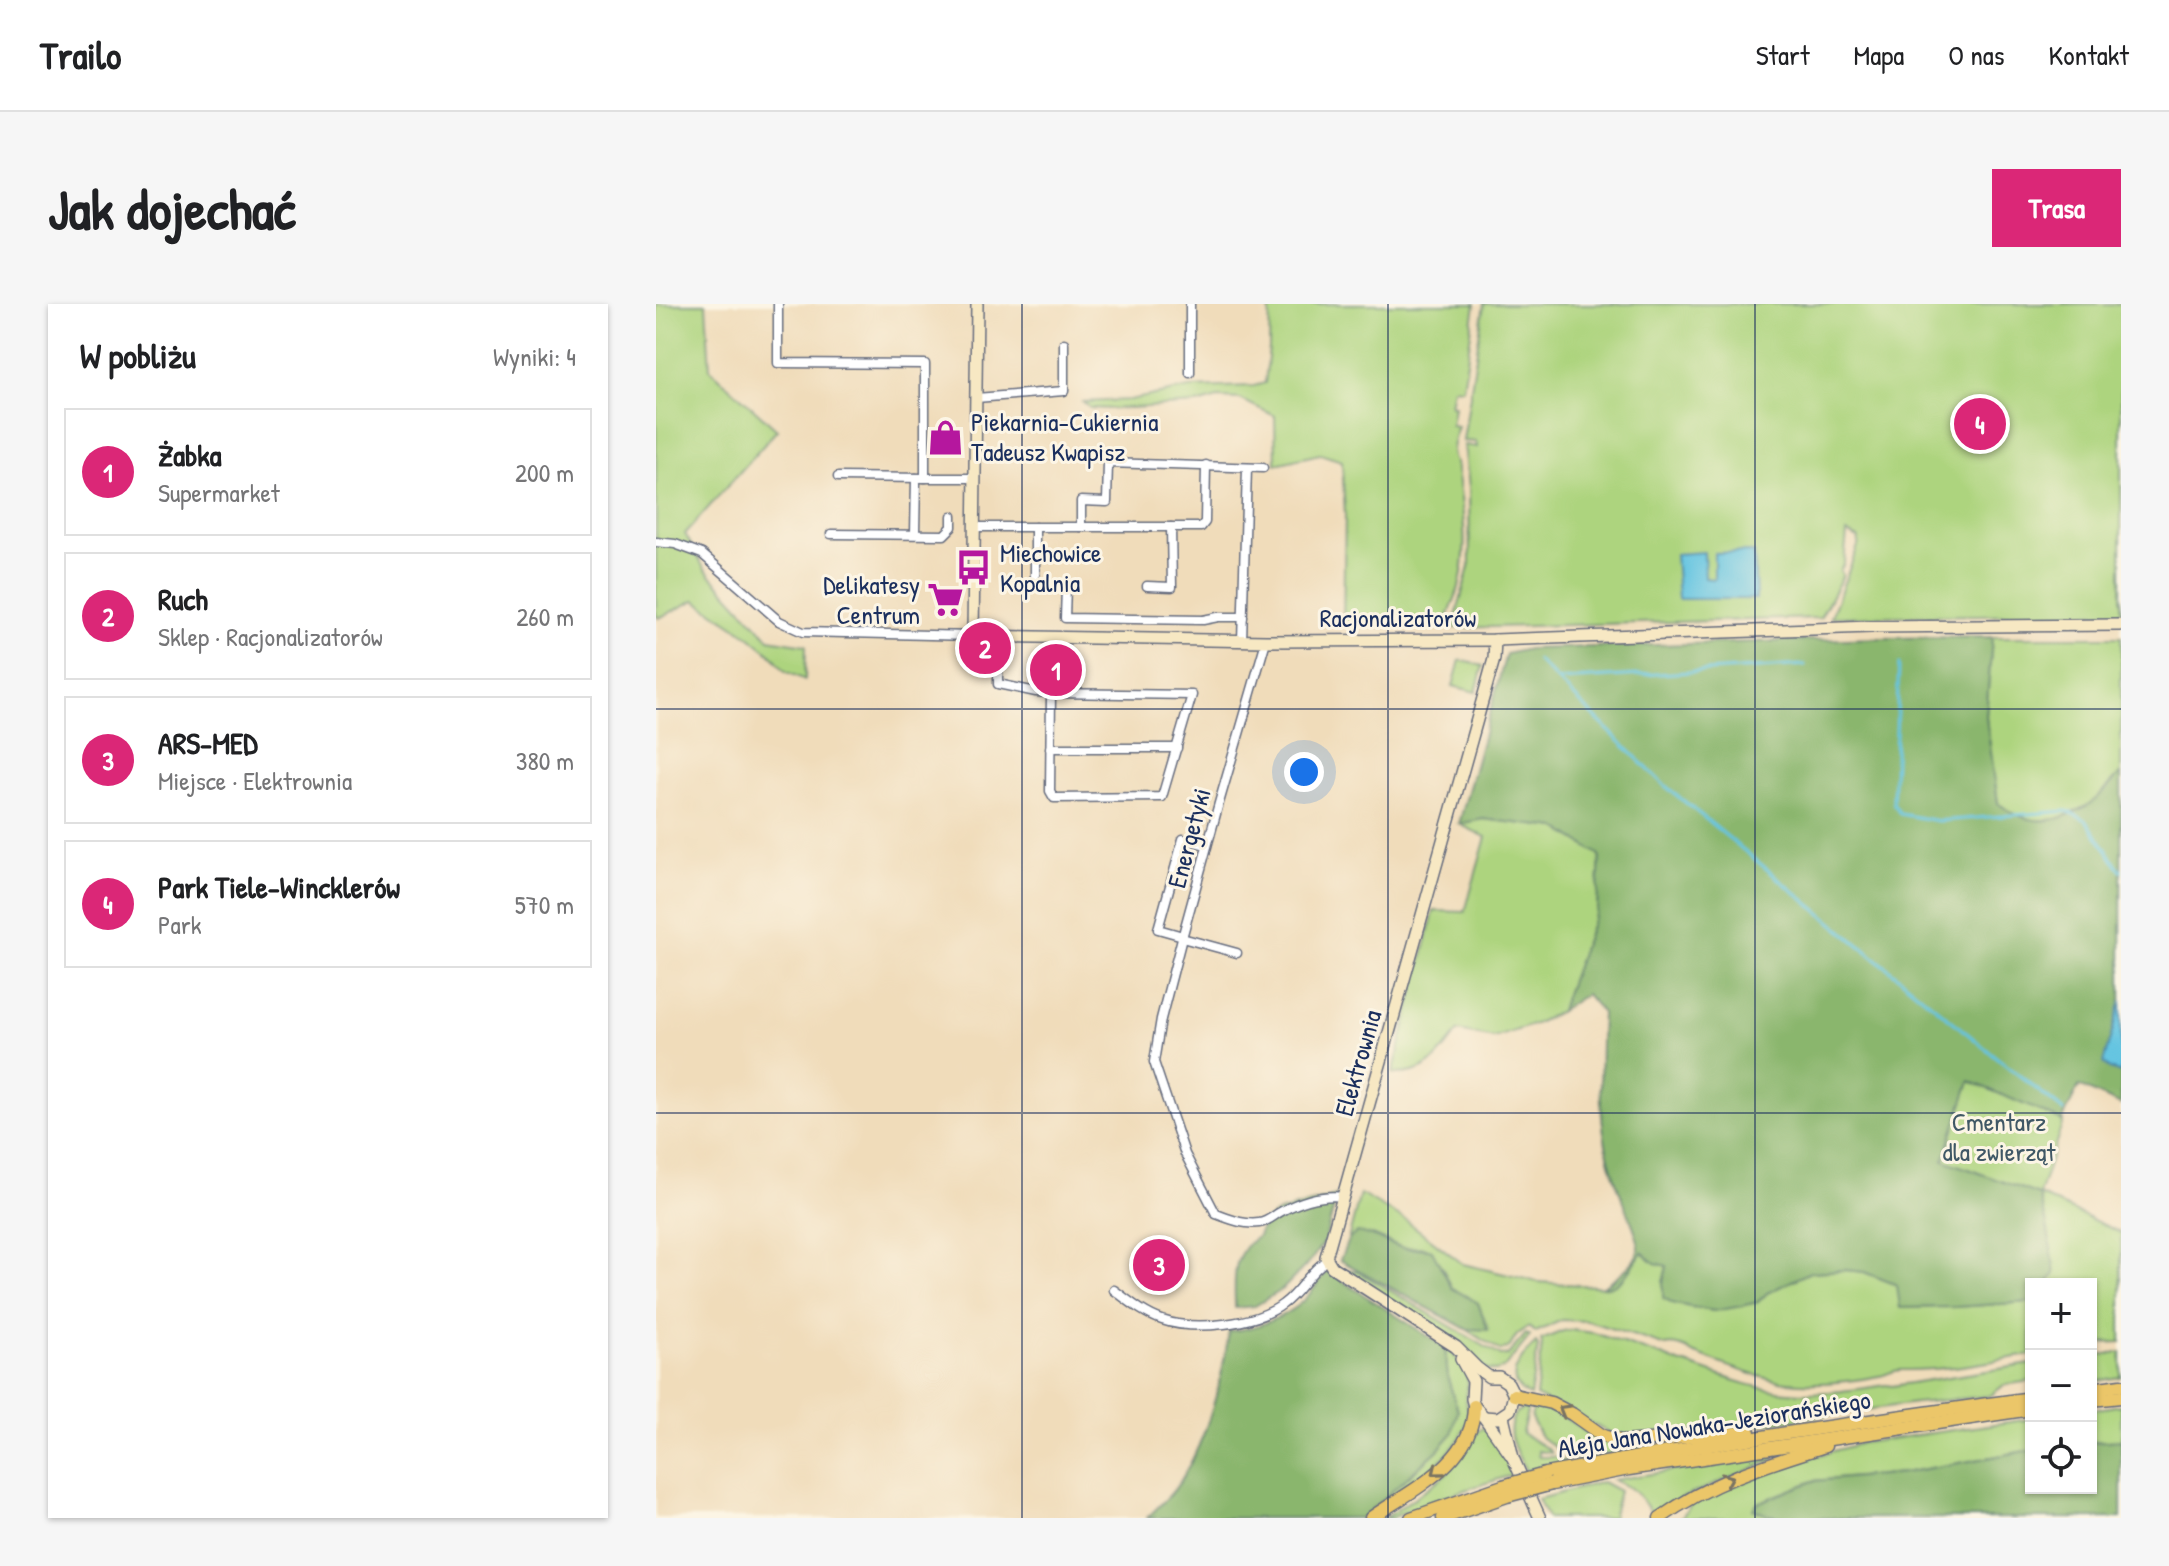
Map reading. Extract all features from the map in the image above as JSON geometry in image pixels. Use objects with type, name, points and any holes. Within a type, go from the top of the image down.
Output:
[{"type":"main road","points":[[2097,1388],[2121,1385]]},
{"type":"main road","points":[[1514,1395],[1551,1403],[1603,1436],[1624,1442],[1859,1428]]},
{"type":"main road","points":[[2097,1399],[2121,1397]]},
{"type":"main road","name":"Aleja Jana Nowaka-Jeziorańskiego","points":[[1411,1518],[1548,1479],[1624,1464],[2025,1399]]},
{"type":"main road","points":[[1371,1518],[1430,1477],[1459,1452],[1474,1418],[1473,1401]]},
{"type":"main road","name":"Aleja Jana Nowaka-Jeziorańskiego","points":[[1859,1428],[2025,1410]]},
{"type":"main road","points":[[1660,1518],[1695,1494],[1723,1481],[1859,1428]]},
{"type":"main road","name":"Aleja Jana Nowaka-Jeziorańskiego","points":[[1443,1518],[1505,1491]]},
{"type":"street","points":[[778,304],[778,363],[925,364],[915,534]]},
{"type":"street","points":[[973,636],[977,304]]},
{"type":"street","points":[[1190,304],[1190,373]]},
{"type":"street","points":[[976,398],[1064,391],[1064,343]]},
{"type":"street","points":[[1081,527],[1081,501],[1107,502],[1108,463],[1263,468]]},
{"type":"street","points":[[974,527],[1201,527],[1205,522],[1206,465]]},
{"type":"street","points":[[1242,641],[1247,468]]},
{"type":"street","points":[[838,477],[974,478]]},
{"type":"street","points":[[831,534],[944,535],[952,527],[952,516]]},
{"type":"street","points":[[1035,527],[1035,586],[1069,586],[1065,618],[1203,620],[1243,617]]},
{"type":"street","points":[[1147,586],[1172,587],[1171,527]]},
{"type":"street","name":"Racjonalizatorów","points":[[656,542],[675,544],[702,554],[779,621],[803,632],[1242,641],[1495,640],[1885,626],[2121,625]]},
{"type":"street","points":[[998,638],[998,684],[1051,693],[1192,695],[1162,797],[1054,798],[1050,791],[1051,693]]},
{"type":"street","name":"Elektrownia","points":[[1327,1260],[1494,659],[1495,640]]},
{"type":"street","name":"Energetyki","points":[[1266,641],[1182,937],[1161,1019],[1154,1062],[1185,1154],[1216,1214],[1239,1222],[1263,1223],[1302,1202],[1326,1195],[1343,1197]]},
{"type":"street","points":[[1050,748],[1177,748]]},
{"type":"street","points":[[1207,845],[1183,839],[1158,929],[1237,953]]},
{"type":"street","points":[[1114,1290],[1158,1319],[1176,1324],[1244,1322],[1283,1305],[1327,1260],[1332,1267],[1456,1347],[1489,1377],[1503,1379],[1514,1395],[1510,1410],[1493,1419],[1484,1417]]},
{"type":"street","points":[[1445,1340],[1468,1370],[1473,1381],[1473,1401],[1513,1458],[1541,1518]]},
{"type":"street","points":[[1473,1401],[1478,1383],[1489,1377]]},
{"type":"street","points":[[1503,1416],[1513,1458]]},
{"type":"green space","points":[[656,304],[706,304],[710,369],[777,430],[685,534],[704,568],[769,639],[806,645],[805,680],[785,671],[749,636],[695,600],[659,618],[656,615]]},
{"type":"green space","points":[[1270,304],[1475,304],[1463,389],[1453,388],[1450,406],[1454,406],[1451,426],[1458,427],[1452,450],[1461,494],[1464,556],[1459,587],[1444,628],[1343,625],[1345,515],[1342,461],[1320,454],[1276,464],[1275,416],[1240,399],[1218,398],[1197,404],[1113,409],[1090,408],[1083,402],[1129,400],[1190,388],[1265,383]]},
{"type":"green space","points":[[1484,304],[2121,304],[2121,613],[1831,617],[1858,546],[1859,538],[1847,533],[1844,563],[1840,571],[1842,577],[1820,618],[1453,628],[1470,563],[1469,487],[1464,445],[1477,447],[1476,442],[1463,441]]},
{"type":"green space","points":[[1992,637],[2121,637],[2121,773],[2091,804],[2058,819],[2029,821],[1998,803],[1986,717]]},
{"type":"green space","points":[[1992,637],[1986,717],[1998,803],[2009,811],[2042,820],[2076,812],[2092,802],[2121,773],[2121,1105],[2079,1086],[2062,1121],[1970,1081],[1944,1160],[2039,1195],[2055,1274],[2052,1278],[2025,1278],[2025,1302],[1900,1308],[1897,1285],[1864,1272],[1810,1272],[1767,1293],[1758,1302],[1714,1311],[1675,1304],[1663,1298],[1667,1266],[1655,1263],[1642,1252],[1621,1280],[1602,1287],[1629,1266],[1637,1255],[1639,1243],[1610,1164],[1602,1121],[1602,1013],[1586,994],[1560,1011],[1597,909],[1600,855],[1557,828],[1483,819],[1459,824],[1506,654],[1528,649]]},
{"type":"green space","points":[[1460,660],[1483,666],[1476,692],[1453,686]]},
{"type":"green space","points":[[1483,819],[1557,828],[1600,855],[1597,909],[1560,1011],[1535,1024],[1494,1038],[1458,1031],[1432,1063],[1405,1074],[1393,1074],[1434,911],[1465,912],[1486,837],[1459,824]]},
{"type":"green space","name":"Cmentarz dla zwierząt","points":[[1970,1081],[2063,1121],[2039,1195],[2121,1233],[2121,1342],[2097,1343],[2097,1278],[2051,1278],[2055,1273],[1943,1160]]},
{"type":"green space","points":[[1360,1194],[1407,1221],[1463,1264],[1538,1282],[1609,1287],[1629,1272],[1642,1251],[1667,1266],[1663,1283],[1675,1304],[1713,1311],[1758,1302],[1767,1293],[1810,1272],[1864,1272],[1898,1285],[1900,1308],[2025,1302],[2025,1356],[1951,1367],[1900,1370],[1845,1381],[1798,1383],[1751,1374],[1683,1348],[1666,1346],[1588,1321],[1562,1320],[1536,1332],[1528,1327],[1517,1335],[1509,1348],[1501,1351],[1466,1329],[1488,1329],[1478,1303],[1452,1288],[1442,1267],[1424,1247],[1403,1248],[1373,1235],[1348,1240]]},
{"type":"green space","points":[[1337,1196],[1325,1240],[1311,1260],[1284,1288],[1255,1306],[1235,1308],[1238,1259],[1258,1236],[1263,1223],[1279,1212]]},
{"type":"green space","points":[[1357,1232],[1400,1247],[1432,1250],[1452,1288],[1478,1303],[1488,1330],[1466,1329],[1340,1260],[1348,1240]]},
{"type":"green space","points":[[1328,1270],[1445,1347],[1448,1379],[1458,1411],[1452,1434],[1362,1518],[1147,1518],[1180,1481],[1201,1441],[1223,1369],[1229,1331],[1259,1325],[1288,1312],[1304,1300]]},
{"type":"green space","points":[[1345,1270],[1357,1271],[1501,1356],[1508,1355],[1526,1334],[1530,1336],[1504,1368],[1486,1370]]},
{"type":"green space","points":[[1563,1331],[1594,1333],[1749,1385],[1788,1392],[1892,1386],[2025,1365],[2025,1382],[2004,1385],[1990,1396],[1735,1428],[1622,1436],[1614,1435],[1536,1396],[1541,1340]]},
{"type":"green space","points":[[1536,1343],[1530,1396],[1521,1390],[1514,1377],[1519,1363]]},
{"type":"green space","points":[[1445,1347],[1460,1363],[1467,1378],[1468,1419],[1463,1433],[1424,1475],[1362,1518],[1438,1450],[1458,1411],[1448,1379]]},
{"type":"green space","points":[[2121,1352],[2121,1377],[2097,1381],[2097,1356]]},
{"type":"green space","points":[[2121,1405],[2121,1440],[2097,1442],[2097,1409]]},
{"type":"green space","points":[[1534,1406],[1556,1412],[1597,1439],[1656,1445],[1577,1460],[1541,1437],[1531,1418]]},
{"type":"green space","points":[[1528,1407],[1522,1433],[1551,1453],[1538,1451],[1539,1457],[1557,1457],[1568,1463],[1526,1471],[1512,1442],[1511,1427],[1516,1412]]},
{"type":"green space","points":[[2025,1420],[2025,1451],[1903,1473],[1813,1481],[1758,1503],[1767,1515],[1793,1518],[1681,1518],[1691,1504],[1706,1496],[1801,1460],[1862,1443]]},
{"type":"green space","points":[[1488,1428],[1515,1474],[1385,1518],[1445,1475],[1474,1435]]},
{"type":"green space","points":[[2121,1440],[2121,1518],[1794,1518],[1767,1515],[1753,1509],[1757,1503],[1813,1481],[1903,1473],[2025,1451],[2025,1494],[2097,1494],[2097,1442]]},
{"type":"green space","points":[[1777,1454],[1773,1460],[1682,1498],[1656,1514],[1630,1488],[1613,1480]]},
{"type":"green space","points":[[1602,1482],[1619,1491],[1612,1518],[1547,1518],[1538,1499]]},
{"type":"water","points":[[1704,552],[1705,578],[1714,579],[1714,553],[1754,552],[1756,599],[1678,599],[1675,554]]},
{"type":"water","points":[[2121,1001],[2121,1073],[2103,1063]]},
{"type":"waterway","points":[[1537,660],[1663,784],[2064,1111]]},
{"type":"waterway","points":[[1899,664],[1893,803],[1900,814],[1938,821],[2067,811],[2086,820],[2121,871]]},
{"type":"waterway","points":[[1558,680],[1805,665]]},
{"type":"place","name":"Park Tiele-Wincklerów","points":[[1980,424]]},
{"type":"place","name":"Piekarnia-Cukiernia Tadeusz Kwapisz","points":[[945,437]]},
{"type":"place","name":"Miechowice Kopalnia","points":[[974,568]]},
{"type":"place","name":"Delikatesy Centrum","points":[[946,600]]},
{"type":"place","name":"Ruch","points":[[985,648]]},
{"type":"place","name":"Żabka","points":[[1056,670]]},
{"type":"place","name":"ARS-MED","points":[[1159,1265]]}]
